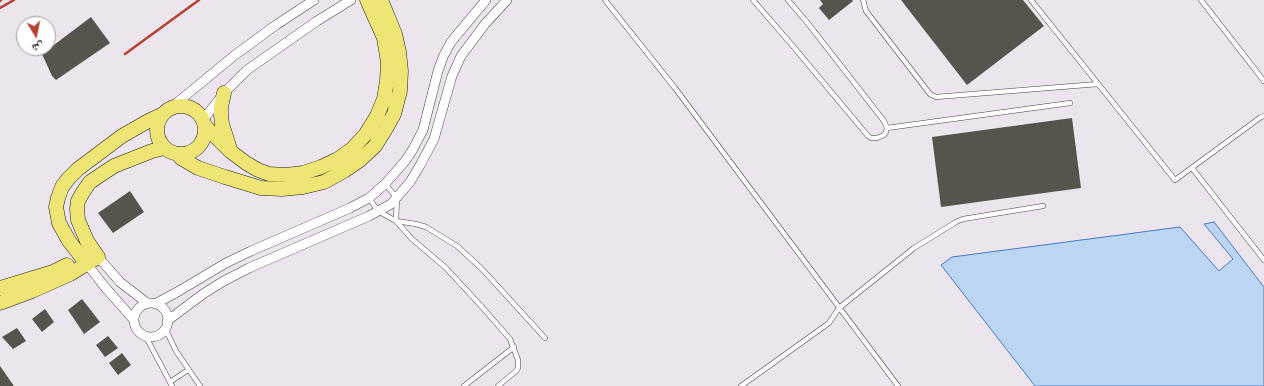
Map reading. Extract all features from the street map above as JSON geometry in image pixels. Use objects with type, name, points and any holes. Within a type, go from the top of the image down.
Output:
[{"type":"main road","points":[[178,154],[181,158],[198,168],[236,181],[261,188],[282,189],[303,187],[324,182],[360,160],[375,146],[394,114],[400,91],[401,71],[399,52],[367,0]]},
{"type":"main road","points":[[89,257],[64,232],[57,215],[56,207],[62,187],[78,169],[109,146],[133,129],[164,112],[179,106],[185,106],[196,111],[204,123],[230,151],[246,163],[269,174],[286,175],[303,173],[338,159],[347,152],[366,134],[377,116],[384,99],[387,81],[390,36],[381,0]]},
{"type":"main road","points":[[224,93],[221,115],[222,124],[230,151]]},
{"type":"main road","points":[[164,112],[157,123],[156,132],[159,141],[164,148],[170,152],[188,154],[193,152],[200,145],[205,136],[204,123]]},
{"type":"main road","points":[[89,257],[84,234],[78,220],[78,201],[82,192],[90,182],[114,166],[152,151],[164,148]]},
{"type":"main road","points":[[0,288],[52,272],[89,257]]},
{"type":"main road","points":[[0,303],[70,274],[89,257]]},
{"type":"street","points":[[164,112],[235,55],[314,0]]},
{"type":"street","points":[[204,123],[224,93],[247,70],[317,21],[351,0]]},
{"type":"street","points":[[151,304],[179,291],[226,263],[334,216],[368,198],[385,184],[406,160],[423,130],[438,71],[451,42],[486,0]]},
{"type":"street","points":[[166,325],[164,310],[159,305],[144,305],[138,309],[134,320],[134,324],[138,331],[148,336],[156,336],[160,334],[166,325],[197,298],[222,282],[249,268],[324,236],[391,204],[410,182],[434,139],[442,117],[452,76],[461,56],[485,24],[507,0]]},
{"type":"street","points":[[89,257],[151,304]]},
{"type":"street","points":[[89,257],[104,286],[134,320]]},
{"type":"lane","points":[[604,0],[675,88],[898,386]]},
{"type":"lane","points":[[753,0],[868,136],[880,138],[886,132],[887,128],[884,121],[788,0]]},
{"type":"lane","points":[[863,0],[866,11],[930,94],[936,97],[1098,84]]},
{"type":"lane","points":[[1032,0],[1175,180],[1263,118]]},
{"type":"lane","points":[[1201,0],[1264,81]]},
{"type":"lane","points":[[887,128],[1070,104]]},
{"type":"lane","points":[[1192,168],[1264,260]]},
{"type":"lane","points":[[385,184],[397,198],[396,221]]},
{"type":"lane","points":[[368,198],[378,211],[396,221],[412,239],[446,268],[504,331],[514,347],[518,360],[518,368],[498,386]]},
{"type":"lane","points":[[741,386],[829,323],[839,308],[914,248],[956,222],[963,219],[1043,206]]},
{"type":"lane","points":[[396,221],[426,227],[457,246],[482,269],[545,338]]},
{"type":"lane","points":[[166,325],[176,351],[200,386]]},
{"type":"lane","points":[[145,335],[171,384],[188,370]]},
{"type":"lane","points":[[464,386],[514,347]]},
{"type":"shaded area","points":[[0,0],[1264,0],[1264,287],[1214,222],[1204,224],[1233,259],[1219,271],[942,265],[1035,386],[0,386]]},
{"type":"water","points":[[1214,222],[1264,287],[1264,386],[1035,386],[941,265],[952,257],[1180,227],[1219,271],[1233,259],[1204,224]]},
{"type":"building","points":[[820,0],[853,1],[829,20],[819,8],[823,4]]},
{"type":"building","points":[[901,0],[1023,0],[1044,26],[967,85]]},
{"type":"building","points":[[91,17],[110,43],[56,80],[52,76],[43,56],[56,56],[56,43]]},
{"type":"building","points":[[1072,118],[1081,188],[941,207],[932,137]]},
{"type":"building","points":[[130,191],[144,212],[113,233],[98,213]]},
{"type":"building","points":[[82,299],[100,322],[84,334],[68,310]]},
{"type":"building","points":[[45,309],[54,322],[42,332],[32,319]]},
{"type":"building","points":[[17,328],[26,341],[13,349],[2,337]]},
{"type":"building","points":[[108,336],[118,348],[105,357],[96,345]]},
{"type":"building","points":[[122,353],[131,365],[118,375],[109,363]]},
{"type":"building","points":[[0,366],[14,386],[0,386]]},
{"type":"railway","points":[[0,8],[14,0]]},
{"type":"railway","points":[[125,54],[199,0]]}]
